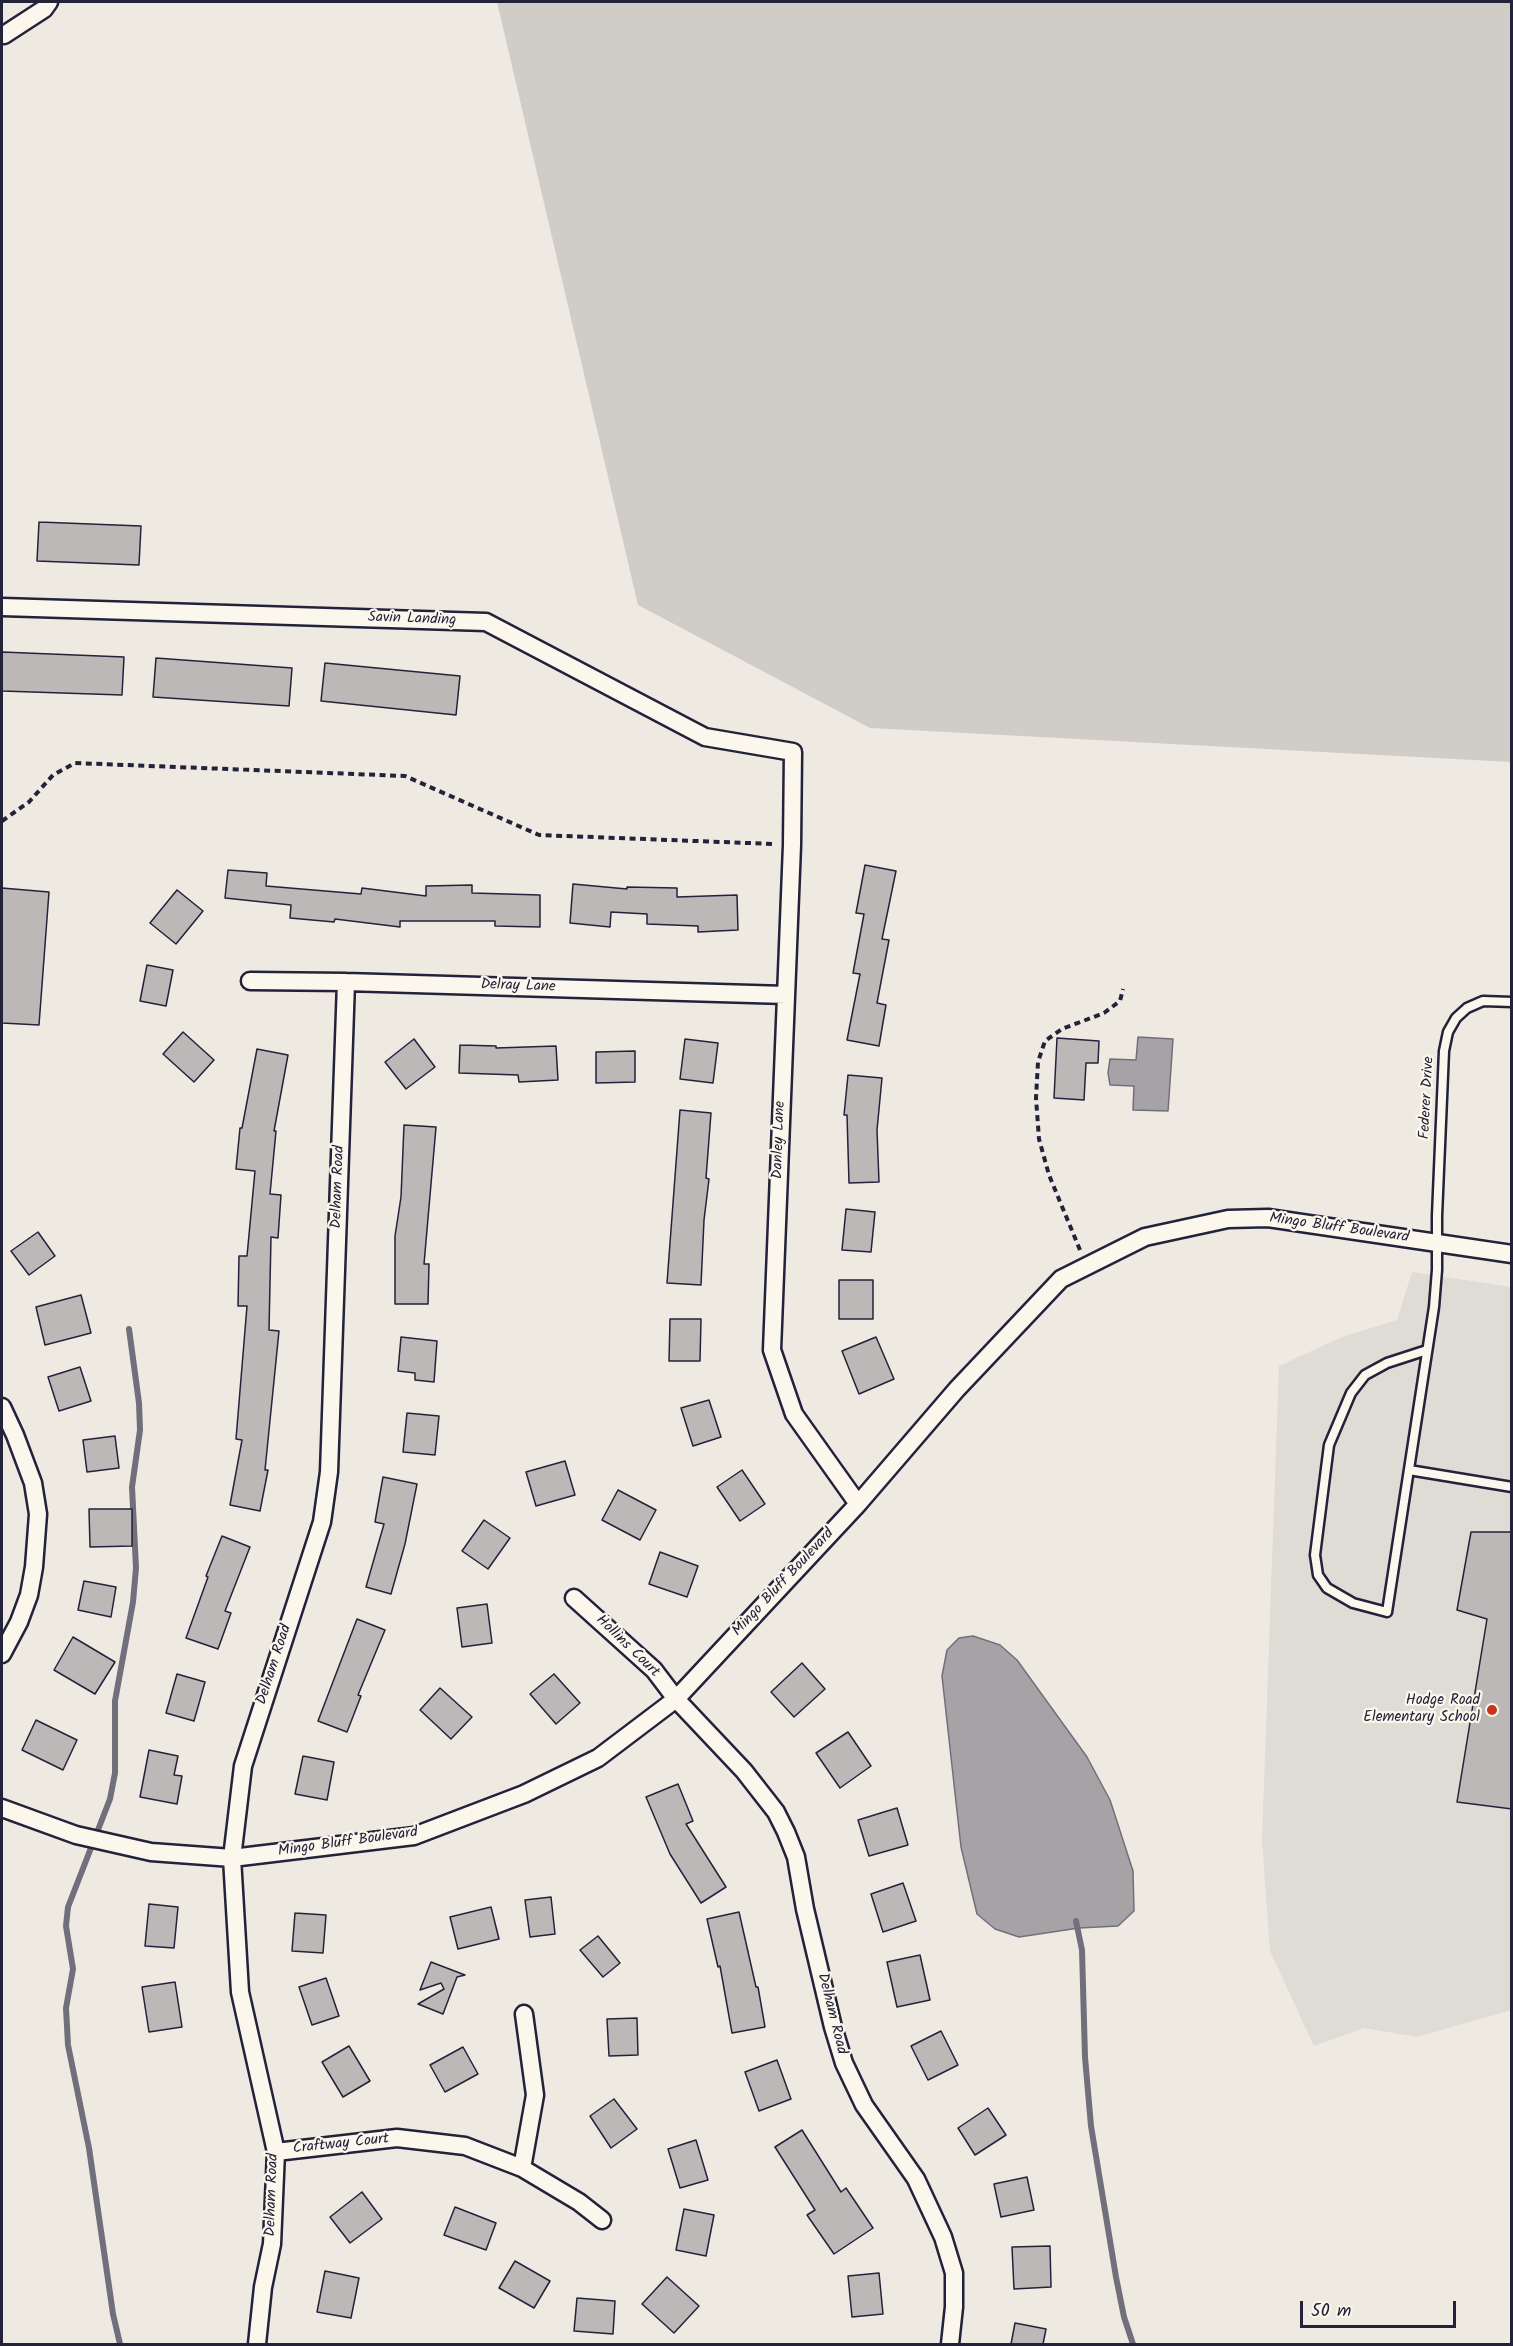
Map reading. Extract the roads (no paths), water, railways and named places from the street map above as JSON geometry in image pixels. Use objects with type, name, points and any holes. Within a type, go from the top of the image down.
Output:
[{"type":"street","points":[[4,35],[44,9],[49,2]]},
{"type":"street","name":"Savin Landing","points":[[2,607],[486,622],[705,737],[793,752]]},
{"type":"street","name":"Danley Lane","points":[[793,752],[792,845],[772,1350],[794,1414],[858,1504]]},
{"type":"street","name":"Delray Lane","points":[[250,981],[786,995]]},
{"type":"street","name":"Delham Road","points":[[257,2344],[263,2287],[272,2244],[276,2152],[240,1992],[232,1858],[243,1766],[322,1522],[329,1472],[346,982]]},
{"type":"street","name":"Mingo Bluff Boulevard","points":[[2,1808],[76,1835],[140,1849],[232,1858],[414,1836],[524,1794],[598,1758],[676,1699],[858,1504],[957,1389],[1061,1279],[1145,1237],[1228,1219],[1268,1218],[1512,1254]]},
{"type":"street","points":[[2,1407],[33,1482],[38,1514],[34,1567],[29,1595],[19,1622],[2,1654]]},
{"type":"street","name":"Hollins Court","points":[[574,1598],[654,1670],[676,1699]]},
{"type":"street","name":"Delham Road","points":[[676,1699],[744,1771],[776,1812],[786,1832],[796,1857],[805,1909],[843,2063],[864,2105],[916,2179],[943,2237],[954,2273],[954,2307],[950,2344]]},
{"type":"street","points":[[522,2168],[534,2095],[524,2014]]},
{"type":"street","name":"Craftway Court","points":[[276,2152],[397,2138],[465,2146],[522,2168],[579,2202],[602,2220]]},
{"type":"lane","name":"Federer Drive","points":[[1427,1350],[1387,1363],[1365,1375],[1351,1393],[1329,1445],[1315,1555],[1318,1575],[1327,1588],[1353,1603],[1387,1611],[1410,1470],[1427,1350],[1437,1270],[1442,1070],[1448,1032],[1456,1018],[1467,1008],[1483,1001],[1512,1002]]},
{"type":"lane","points":[[1410,1470],[1512,1487]]},
{"type":"waterway","points":[[120,2344],[113,2314],[89,2148],[68,2045],[66,2008],[73,1969],[66,1926],[68,1907],[110,1799],[115,1773],[115,1701],[133,1602],[136,1568],[132,1487],[140,1430],[139,1403],[129,1329]]},
{"type":"waterway","points":[[1076,1921],[1082,1950],[1085,2057],[1091,2126],[1116,2277],[1124,2317],[1133,2344]]},
{"type":"place","name":"Hodge Road Elementary School","points":[[1492,1710]]}]
